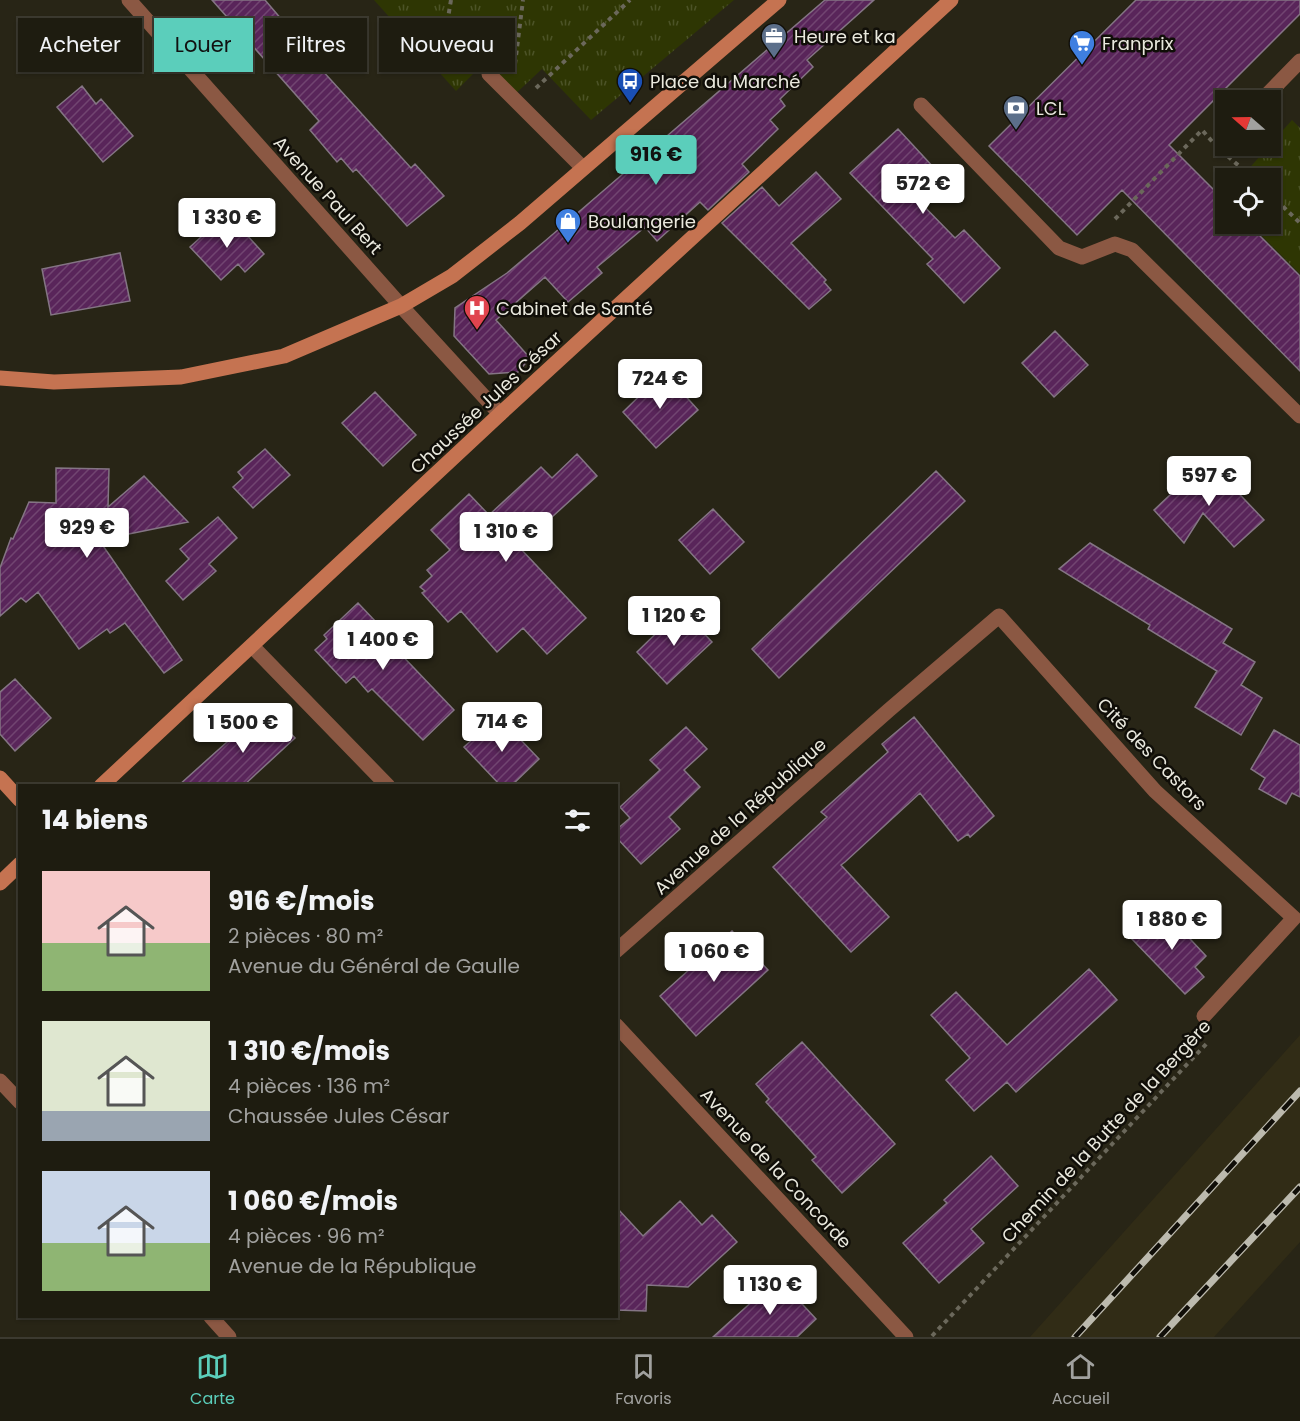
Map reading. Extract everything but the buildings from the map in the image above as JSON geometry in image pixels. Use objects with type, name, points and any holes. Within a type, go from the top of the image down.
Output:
[{"type":"street","name":"Avenue Paul Bert","points":[[129,0],[400,306],[500,414]]},
{"type":"street","points":[[0,378],[54,382],[182,377],[284,356],[400,306],[452,276],[520,223],[779,0]]},
{"type":"street","name":"Chaussée Jules César","points":[[103,784],[500,414],[951,0]]},
{"type":"street","points":[[1272,90],[1300,61]]},
{"type":"street","points":[[489,74],[583,168]]},
{"type":"street","points":[[921,105],[1059,248],[1082,256],[1115,244],[1132,250],[1300,416]]},
{"type":"street","name":"Cité des Castors","points":[[889,710],[999,616],[1155,791],[1294,918],[1204,1016]]},
{"type":"street","points":[[252,646],[386,784]]},
{"type":"street","name":"Avenue de la République","points":[[618,949],[889,710]]},
{"type":"street","points":[[0,778],[18,798]]},
{"type":"street","points":[[0,883],[18,866]]},
{"type":"street","name":"Avenue de la Concorde","points":[[618,1027],[906,1337]]},
{"type":"street","points":[[0,1081],[18,1100]]},
{"type":"street","points":[[218,1319],[229,1337]]},
{"type":"path","points":[[452,0],[446,30],[489,74]]},
{"type":"path","points":[[515,100],[523,0]]},
{"type":"path","points":[[515,100],[630,0]]},
{"type":"path","points":[[1115,244],[1110,224],[1202,130],[1215,146]]},
{"type":"path","points":[[1227,156],[1241,168]]},
{"type":"path","points":[[1281,205],[1300,224]]},
{"type":"path","name":"Chemin de la Butte de la Bergère","points":[[932,1337],[1210,1040]]},
{"type":"shaded area","points":[[1300,1035],[1300,1242],[1214,1337],[1030,1337]]},
{"type":"green space","points":[[374,0],[734,0],[591,120],[542,69],[512,97],[487,72],[515,72],[515,18],[390,18]]},
{"type":"green space","points":[[439,72],[475,72],[456,91]]},
{"type":"green space","points":[[1292,120],[1300,128],[1300,274],[1260,234],[1281,234],[1281,168],[1250,168],[1260,156],[1281,156],[1281,132]]},
{"type":"railway","points":[[1075,1337],[1300,1091]]},
{"type":"railway","points":[[1160,1337],[1300,1187]]},
{"type":"place","name":"Heure et ka","points":[[774,59]]},
{"type":"place","name":"Franprix","points":[[1082,66]]},
{"type":"place","name":"Place du Marché","points":[[630,104]]},
{"type":"place","name":"LCL","points":[[1016,131]]},
{"type":"place","name":"Boulangerie","points":[[568,244]]},
{"type":"place","name":"Cabinet de Santé","points":[[477,331]]}]
